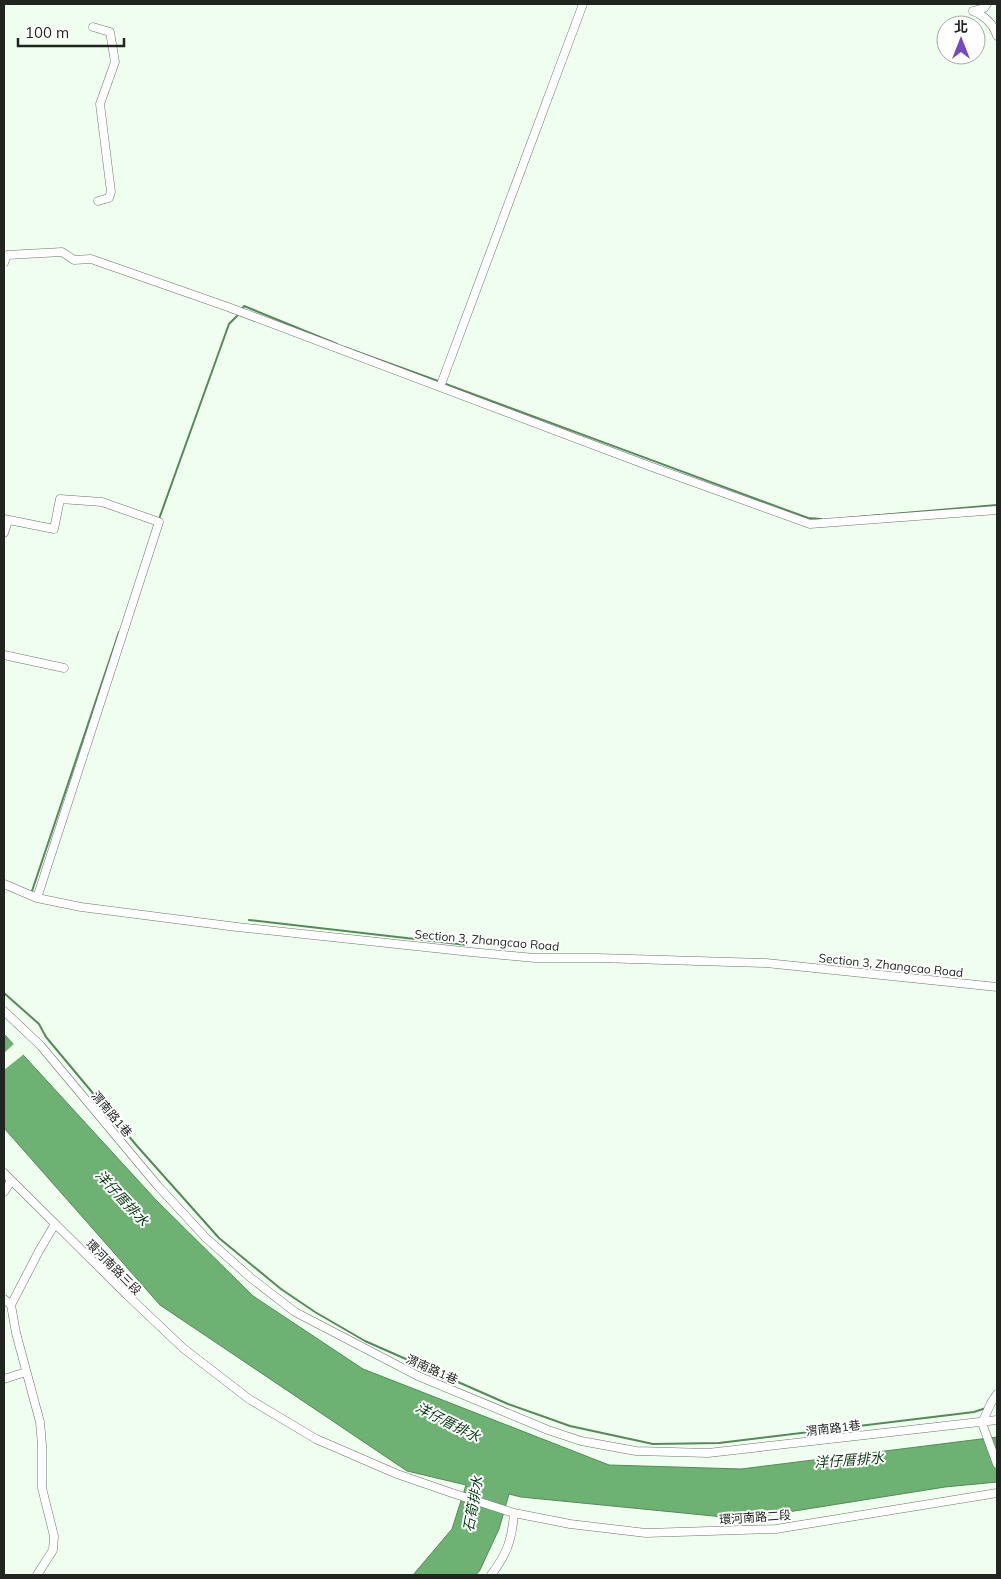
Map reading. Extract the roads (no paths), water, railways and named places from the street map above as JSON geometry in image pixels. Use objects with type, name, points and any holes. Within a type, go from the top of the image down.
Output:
[{"type":"street","points":[[440,387],[583,4]]},
{"type":"street","points":[[987,4],[984,8],[973,11],[992,23],[997,36]]},
{"type":"street","points":[[93,28],[110,32],[115,62],[100,104],[111,192],[108,198],[98,201]]},
{"type":"street","points":[[5,258],[62,252],[74,260],[90,259],[228,307],[810,524],[997,510]]},
{"type":"street","points":[[4,533],[6,520],[54,529],[60,499],[102,502],[159,522],[37,898]]},
{"type":"street","points":[[4,655],[64,668]]},
{"type":"street","name":"Section 3, Zhangcao Road","points":[[4,884],[37,898],[81,907],[237,927],[508,956],[766,963],[997,987]]},
{"type":"street","name":"渭南路1巷","points":[[4,1011],[41,1046],[157,1186],[206,1238],[251,1278],[295,1312],[418,1376],[581,1441],[636,1451],[708,1453],[997,1420]]},
{"type":"street","name":"環河南路三段","points":[[4,1174],[183,1348],[250,1400],[316,1439],[397,1474],[452,1493]]},
{"type":"street","points":[[4,1192],[11,1181]]},
{"type":"street","points":[[38,1575],[53,1550],[54,1536],[42,1488],[40,1422],[16,1333],[11,1305],[55,1224]]},
{"type":"street","points":[[4,1299],[11,1305]]},
{"type":"street","points":[[4,1379],[26,1372]]},
{"type":"street","points":[[997,1394],[982,1423],[997,1464]]},
{"type":"street","name":"環河南路二段","points":[[452,1493],[514,1513],[570,1524],[646,1533],[776,1529],[997,1493]]},
{"type":"street","points":[[491,1575],[509,1547],[512,1537],[514,1513]]},
{"type":"water","points":[[4,1034],[156,1200],[253,1296],[363,1369],[609,1465],[741,1469],[997,1437],[997,1482],[945,1487],[744,1519],[521,1497],[509,1494],[499,1529],[476,1575],[413,1575],[452,1529],[466,1485],[407,1471],[160,1305],[4,1128]]},
{"type":"waterway","points":[[242,309],[244,306],[337,344]]},
{"type":"waterway","points":[[159,519],[229,324],[240,313]]},
{"type":"waterway","points":[[344,347],[438,381]]},
{"type":"waterway","points":[[443,383],[808,518],[821,519]]},
{"type":"waterway","points":[[846,518],[997,505]]},
{"type":"waterway","points":[[32,891],[119,632]]},
{"type":"waterway","points":[[249,920],[467,945]]},
{"type":"waterway","points":[[4,993],[39,1024],[46,1037],[137,1146],[219,1238],[281,1289],[315,1312],[365,1341],[508,1404],[570,1426],[653,1444],[719,1443],[974,1412],[986,1408]]},
{"type":"water label","name":"洋仔厝排水","points":[[122,1198]]},
{"type":"water label","name":"洋仔厝排水","points":[[448,1422]]},
{"type":"water label","name":"洋仔厝排水","points":[[849,1460]]},
{"type":"water label","name":"石筍排水","points":[[473,1504]]}]
